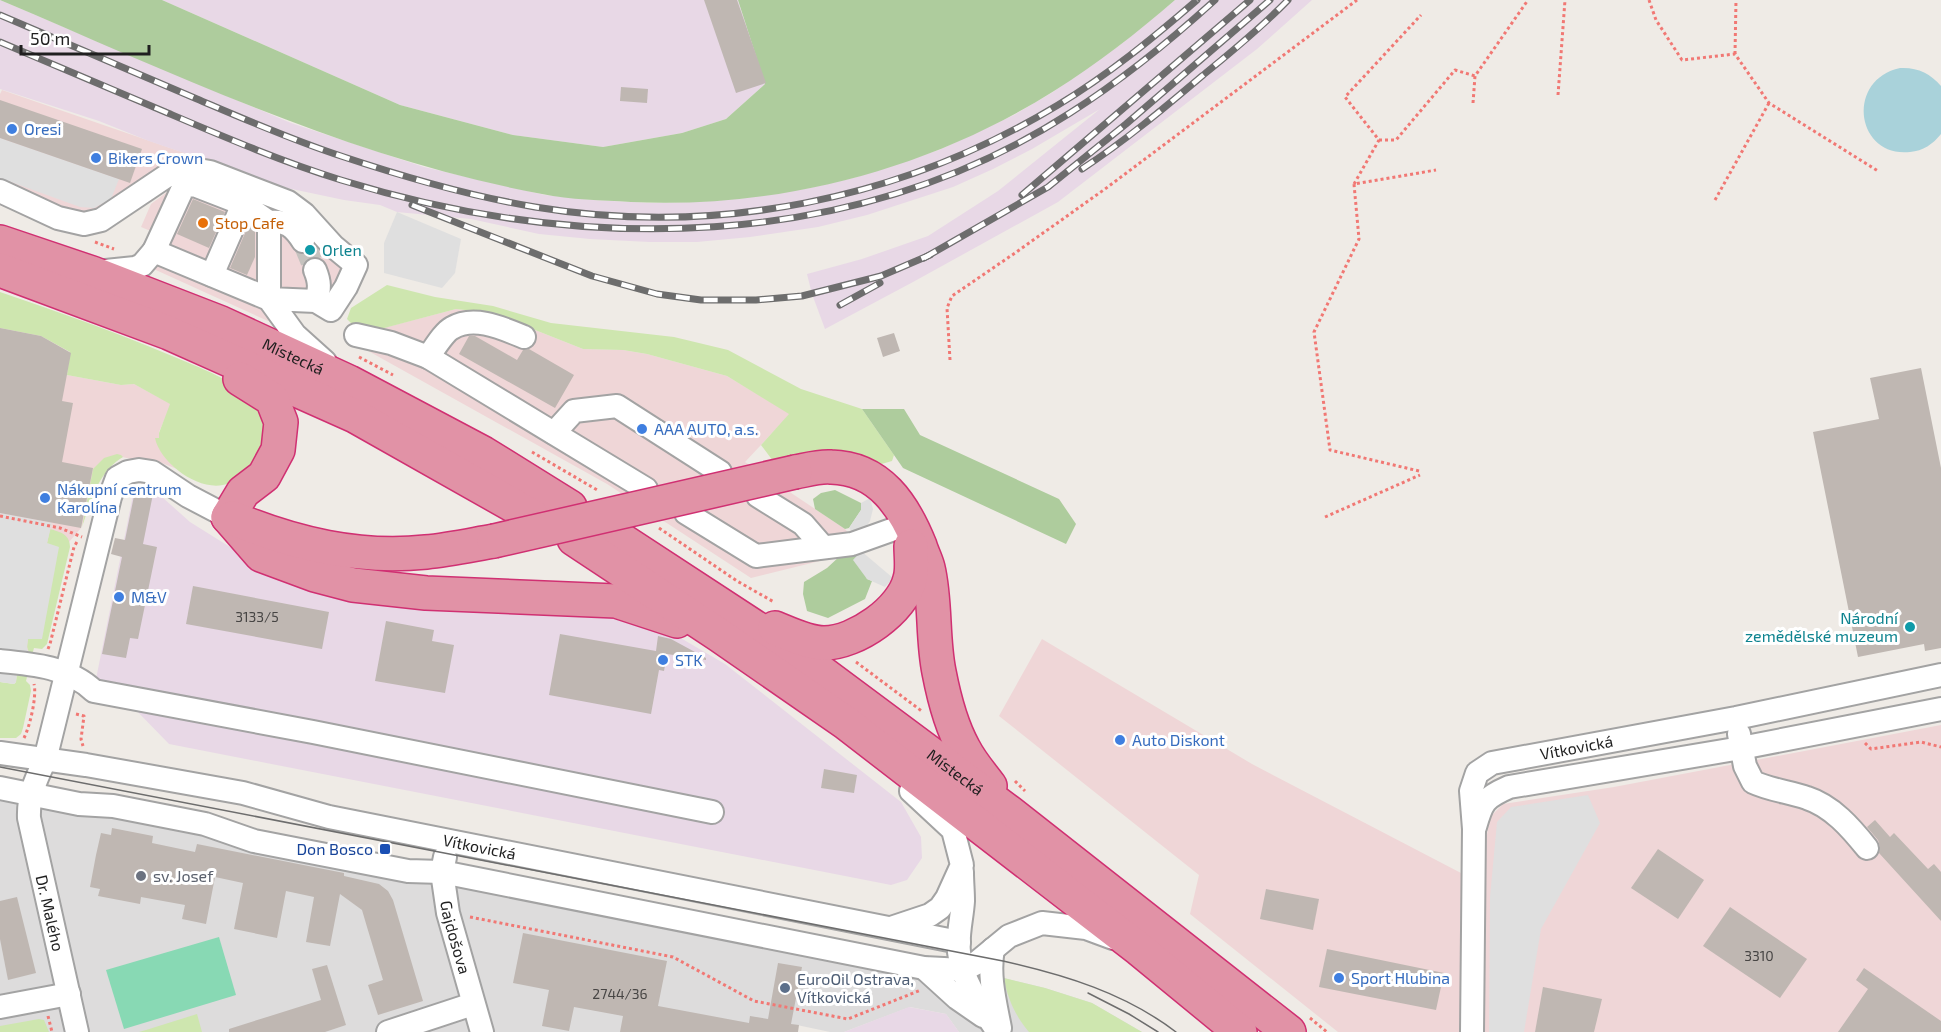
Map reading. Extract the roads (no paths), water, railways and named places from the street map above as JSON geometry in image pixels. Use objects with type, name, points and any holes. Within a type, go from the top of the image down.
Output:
[{"type":"highway","name":"Místecká","points":[[0,242],[92,273],[221,323],[349,382],[483,453],[570,507]]},
{"type":"highway","name":"Místecká","points":[[0,270],[169,333],[355,416],[532,516]]},
{"type":"highway","points":[[169,333],[272,399],[282,422],[278,450],[264,476],[243,492],[228,517]]},
{"type":"highway","points":[[228,517],[291,540],[325,549],[392,554],[426,552],[494,541],[795,472],[830,466],[861,474],[891,494],[911,524],[928,567],[939,670],[950,714],[964,750],[1009,812]]},
{"type":"highway","points":[[228,517],[261,555],[315,575],[353,585],[426,593],[616,601],[825,643],[845,639],[861,632],[878,621],[904,595],[911,578],[911,524]]},
{"type":"highway","name":"Místecká","points":[[608,531],[846,723],[1139,950],[1240,1032]]},
{"type":"highway","name":"Místecká","points":[[574,539],[723,622],[802,658],[1009,812],[1289,1032]]},
{"type":"street","points":[[0,191],[58,218],[84,224],[101,220],[168,175],[187,168],[210,172],[288,202],[304,214],[333,246],[356,265],[346,287],[331,310],[316,301],[269,299],[154,251]]},
{"type":"street","points":[[92,273],[135,268],[142,265],[154,251],[182,190],[186,186],[194,185],[243,204],[269,222],[280,221],[290,226],[303,241]]},
{"type":"street","points":[[212,275],[243,204]]},
{"type":"street","points":[[269,222],[269,299],[295,335],[349,382]]},
{"type":"street","points":[[315,270],[320,282],[316,301]]},
{"type":"street","points":[[428,357],[451,328],[470,323],[494,325],[524,337]]},
{"type":"street","points":[[356,335],[391,343],[428,357],[646,489]]},
{"type":"street","points":[[554,433],[574,411],[617,406],[720,472]]},
{"type":"street","points":[[31,794],[45,760],[67,674],[87,535],[110,497],[117,478],[149,466],[188,496],[228,517]]},
{"type":"street","points":[[758,496],[803,524],[823,547]]},
{"type":"street","points":[[686,513],[756,556],[852,544],[911,524]]},
{"type":"street","points":[[0,662],[35,665],[67,674],[83,680],[94,691],[313,732],[712,812]]},
{"type":"street","name":"Vítkovická","points":[[1472,1032],[1474,829],[1471,791],[1477,773],[1492,763],[1736,718],[1941,675]]},
{"type":"street","name":"Vítkovická","points":[[1474,829],[1481,806],[1494,794],[1509,787],[1741,748],[1941,709]]},
{"type":"street","points":[[1736,718],[1745,766],[1753,782],[1810,798],[1819,803],[1850,827],[1867,848]]},
{"type":"street","points":[[846,723],[863,750],[953,830],[962,865],[963,902],[959,942],[963,970],[978,1002],[997,1029]]},
{"type":"street","name":"Vítkovická","points":[[0,753],[86,765],[243,793],[329,817],[959,942]]},
{"type":"street","name":"Vítkovická","points":[[0,788],[80,804],[113,806],[205,824],[254,841],[408,871],[442,872],[924,978],[963,970]]},
{"type":"street","name":"Dr. Malého","points":[[31,794],[28,805],[29,818],[76,1032]]},
{"type":"street","name":"Gajdošova","points":[[448,841],[442,872],[448,913],[482,1032]]},
{"type":"street","points":[[887,929],[930,915],[940,908],[962,865]]},
{"type":"street","points":[[963,970],[1009,936],[1042,923],[1086,928],[1139,950]]},
{"type":"street","points":[[993,949],[992,982],[997,1029]]},
{"type":"street","points":[[924,978],[957,998],[997,1029]]},
{"type":"street","points":[[0,1007],[69,994]]},
{"type":"street","points":[[388,1032],[473,1004]]},
{"type":"water","points":[[1900,68],[1923,72],[1941,86],[1941,134],[1927,146],[1910,152],[1892,151],[1878,143],[1869,131],[1864,117],[1865,101],[1871,87],[1882,75]]},
{"type":"tunnel","points":[[303,241],[315,270]]},
{"type":"tram line","points":[[0,767],[1003,961],[1094,987],[1136,1006],[1176,1032]]},
{"type":"tram line","points":[[1088,993],[1158,1032]]},
{"type":"railway","points":[[0,15],[268,129],[323,150],[389,171],[461,192],[510,203],[603,215],[671,217],[739,213],[806,203],[871,187],[936,165],[998,138],[1077,93],[1130,56],[1197,0]]},
{"type":"railway","points":[[0,42],[207,130],[318,173],[433,204],[526,220],[620,228],[714,227],[807,215],[898,193],[986,159],[1070,113],[1127,74],[1215,0]]},
{"type":"railway","points":[[1022,195],[1250,0]]},
{"type":"railway","points":[[924,258],[1048,187],[1126,124],[1270,0]]},
{"type":"railway","points":[[1082,169],[1158,113],[1246,40],[1288,0]]},
{"type":"railway","points":[[412,205],[592,276],[657,294],[701,300],[756,300],[802,296],[881,276],[930,255]]},
{"type":"railway","points":[[840,305],[880,283]]},
{"type":"place","name":"Oresi","points":[[12,129]]},
{"type":"place","name":"Bikers Crown","points":[[96,158]]},
{"type":"place","name":"Stop Cafe","points":[[203,223]]},
{"type":"place","name":"Orlen","points":[[310,250]]},
{"type":"place","name":"AAA AUTO, a.s.","points":[[642,429]]},
{"type":"place","name":"Nákupní centrum Karolína","points":[[45,498]]},
{"type":"place","name":"M&V","points":[[119,597]]},
{"type":"place","name":"Národní zemědělské muzeum","points":[[1910,627]]},
{"type":"place","name":"STK","points":[[663,660]]},
{"type":"place","name":"Auto Diskont","points":[[1120,740]]},
{"type":"place","name":"Don Bosco","points":[[385,849]]},
{"type":"place","name":"sv. Josef","points":[[141,876]]},
{"type":"place","name":"Sport Hlubina","points":[[1339,978]]},
{"type":"place","name":"EuroOil Ostrava, Vítkovická","points":[[785,988]]}]
